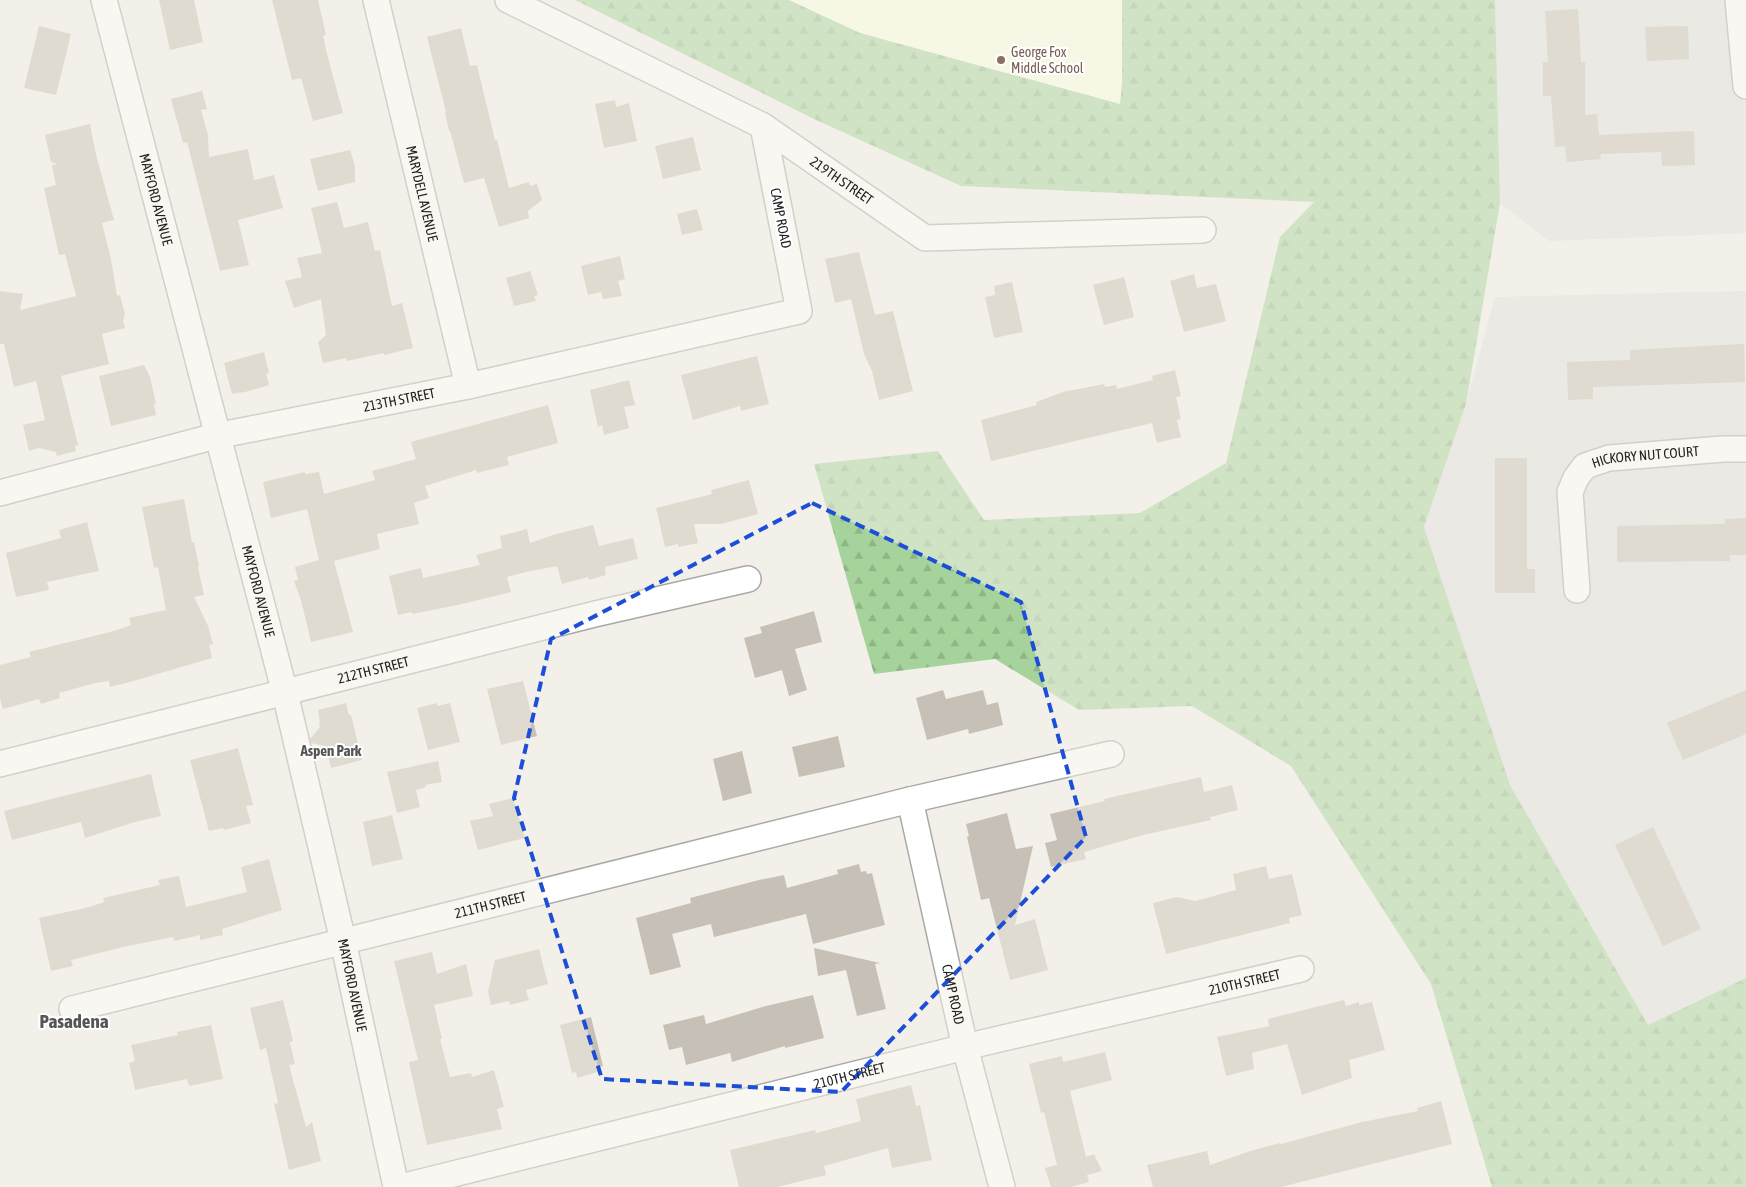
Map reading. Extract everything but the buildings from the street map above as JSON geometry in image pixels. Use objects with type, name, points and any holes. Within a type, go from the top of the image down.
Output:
[{"type":"street","name":"MAYFORD AVENUE","points":[[104,0],[284,693],[343,941],[396,1187]]},
{"type":"street","name":"MARYDELL AVENUE","points":[[376,0],[468,386]]},
{"type":"street","name":"219TH STREET","points":[[508,0],[763,126],[925,238],[1202,230]]},
{"type":"street","points":[[1738,0],[1746,86]]},
{"type":"street","name":"CAMP ROAD","points":[[763,126],[799,311]]},
{"type":"street","name":"213TH STREET","points":[[0,493],[216,436],[468,386],[799,311]]},
{"type":"street","name":"HICKORY NUT COURT","points":[[1578,590],[1570,492],[1576,478],[1585,466],[1609,458],[1723,449],[1746,449]]},
{"type":"street","name":"212TH STREET","points":[[0,764],[595,614],[748,579]]},
{"type":"street","name":"211TH STREET","points":[[72,1009],[910,800],[1111,754]]},
{"type":"street","name":"CAMP ROAD","points":[[910,800],[965,1047],[1002,1187]]},
{"type":"street","name":"210TH STREET","points":[[401,1187],[965,1047],[1301,969]]},
{"type":"highlighted area","points":[[812,503],[1021,602],[1086,837],[841,1092],[602,1079],[514,798],[551,639]]},
{"type":"shaded area","name":"George Fox Middle School","points":[[575,0],[1304,0],[1315,202],[961,186],[814,119]]},
{"type":"shaded area","points":[[1495,0],[1746,0],[1746,233],[1549,241],[1500,203]]},
{"type":"shaded area","points":[[1746,291],[1746,978],[1648,1025],[1510,785],[1424,527],[1466,404],[1495,297]]},
{"type":"green space","points":[[575,0],[789,0],[860,33],[1120,104],[1122,83],[1122,0],[1495,0],[1500,203],[1466,404],[1424,527],[1510,785],[1648,1025],[1746,978],[1746,1187],[1492,1187],[1431,984],[1291,766],[1192,706],[1079,710],[995,659],[874,674],[814,464],[938,451],[984,520],[1140,513],[1226,463],[1280,237],[1314,202],[961,186],[814,119]]},
{"type":"place","name":"George Fox Middle School","points":[[1001,60]]},
{"type":"district","name":"Aspen Park","points":[[331,750]]},
{"type":"district","name":"Pasadena","points":[[74,1021]]}]
